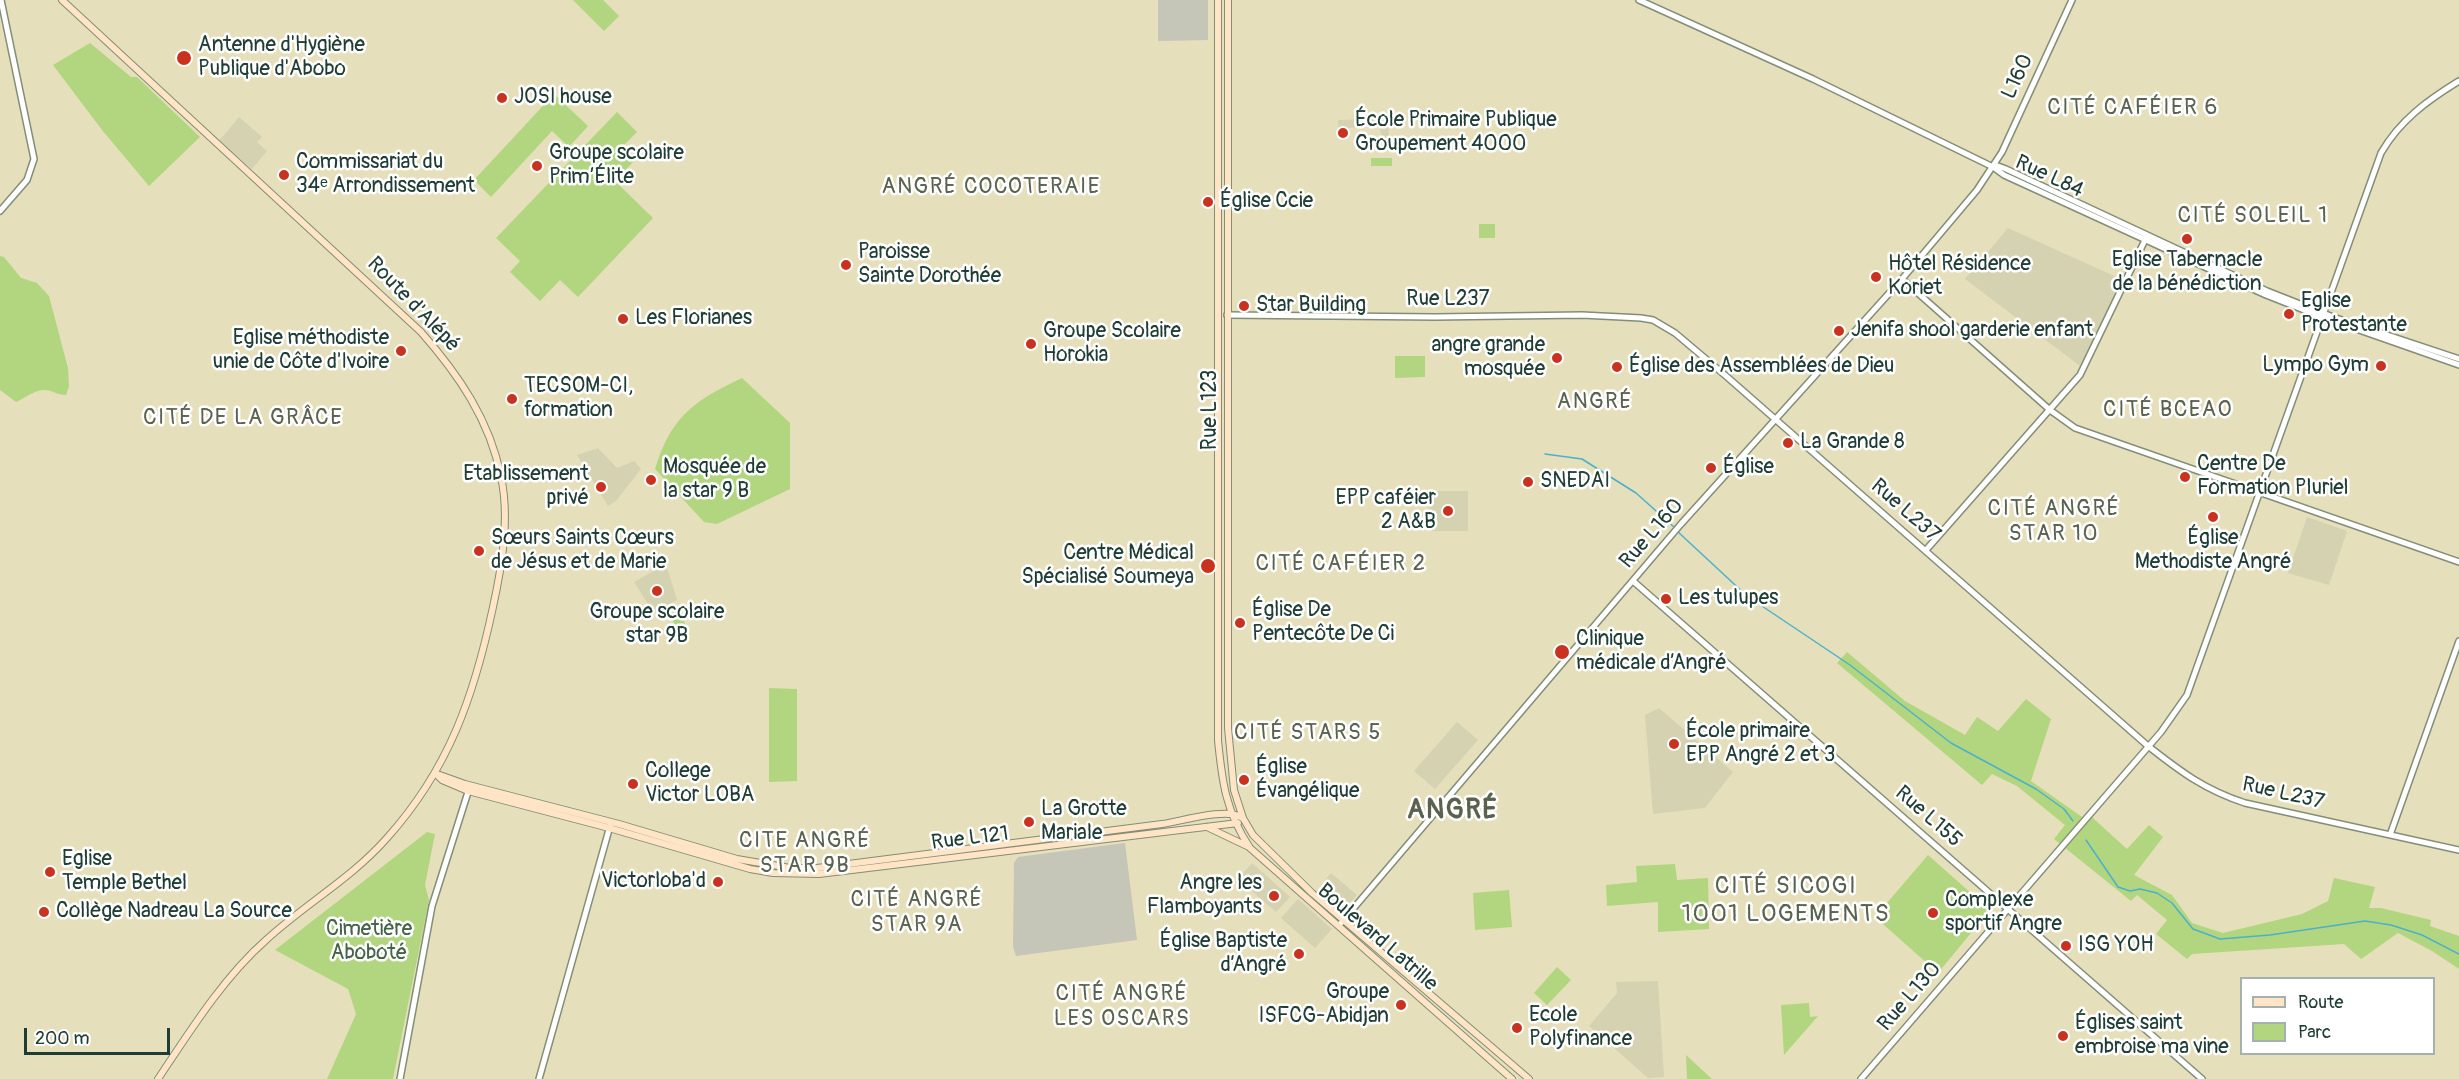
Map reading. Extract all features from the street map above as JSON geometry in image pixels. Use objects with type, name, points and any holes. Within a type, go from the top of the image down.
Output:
[{"type":"main road","name":"Route d'Alépé","points":[[62,0],[421,332],[448,362],[479,412],[494,450],[503,492],[503,534],[498,580],[476,679],[454,738],[436,774],[405,816],[366,861],[283,924],[246,960],[218,994],[158,1079]]},
{"type":"main road","name":"Rue L123","points":[[1218,0],[1218,740],[1222,779],[1230,813]]},
{"type":"main road","name":"Rue L123","points":[[1228,0],[1228,728],[1234,790],[1243,818]]},
{"type":"main road","points":[[436,774],[442,780],[469,788],[737,859],[772,866],[805,868],[1175,822],[1230,813],[1236,813],[1243,818],[1235,824]]},
{"type":"main road","name":"Boulevard Latrille","points":[[1230,813],[1250,848],[1512,1079]]},
{"type":"main road","name":"Boulevard Latrille","points":[[1243,818],[1253,835],[1264,847],[1529,1079]]},
{"type":"main road","name":"Rue L121","points":[[610,825],[750,869],[772,873],[819,874],[1235,824]]},
{"type":"main road","points":[[1204,826],[1250,848]]},
{"type":"street","points":[[0,211],[27,180],[34,159],[1,0]]},
{"type":"street","name":"Rue L84","points":[[1639,0],[1813,79],[1993,167],[2004,175],[2147,236],[2248,287],[2459,365]]},
{"type":"street","name":"L160","points":[[1993,167],[2072,0]]},
{"type":"street","name":"Rue L130","points":[[1861,1079],[2148,746],[2187,695],[2381,153],[2412,113],[2459,81]]},
{"type":"street","name":"Rue L160","points":[[1339,926],[1633,580],[1902,279],[1977,190],[1993,167]]},
{"type":"street","points":[[1926,550],[2050,410],[2088,363],[2147,236]]},
{"type":"street","points":[[1902,279],[2050,410],[2075,428],[2459,562]]},
{"type":"street","name":"Rue L237","points":[[1227,315],[1582,315],[1653,320],[1689,344],[2148,746],[2186,776],[2219,795],[2245,803],[2459,850]]},
{"type":"street","name":"Rue L84","points":[[2323,315],[2459,360]]},
{"type":"street","name":"Rue L155","points":[[1633,580],[2202,1079]]},
{"type":"street","points":[[2390,835],[2459,641]]},
{"type":"street","points":[[400,1079],[432,906],[469,788]]},
{"type":"street","points":[[539,1079],[610,825]]},
{"type":"shaded area","points":[[1158,0],[1208,0],[1208,40],[1158,41]]},
{"type":"shaded area","points":[[239,117],[262,137],[257,142],[267,151],[252,169],[219,141]]},
{"type":"shaded area","name":"École Primaire Publique Groupement 4000","points":[[1388,118],[1389,138],[1381,138],[1380,126],[1347,128],[1347,139],[1339,139],[1338,120]]},
{"type":"shaded area","points":[[2008,228],[2123,280],[2080,366],[1965,279]]},
{"type":"shaded area","points":[[598,448],[617,468],[634,461],[641,469],[616,501],[608,506],[577,455]]},
{"type":"shaded area","name":"EPP caféier 2 A&B","points":[[1429,491],[1468,491],[1468,531],[1428,531]]},
{"type":"shaded area","points":[[2307,517],[2347,531],[2329,585],[2288,573]]},
{"type":"shaded area","name":"Groupe scolaire star 9B","points":[[666,564],[677,600],[653,612],[634,582]]},
{"type":"shaded area","name":"École primaire EPP Angré 2 et 3","points":[[1659,708],[1733,772],[1705,808],[1653,814],[1645,715]]},
{"type":"shaded area","points":[[1457,722],[1478,740],[1435,789],[1414,771]]},
{"type":"shaded area","points":[[1125,843],[1137,940],[1016,956],[1013,947],[1014,863],[1018,857]]},
{"type":"shaded area","points":[[1252,863],[1290,897],[1276,912],[1238,879]]},
{"type":"shaded area","points":[[1331,873],[1357,895],[1340,914],[1315,893]]},
{"type":"shaded area","points":[[1298,899],[1332,929],[1315,948],[1281,918]]},
{"type":"shaded area","points":[[1658,981],[1664,1077],[1648,1078],[1589,1026],[1617,993],[1616,982]]},
{"type":"green space","points":[[573,0],[603,0],[619,16],[604,31]]},
{"type":"green space","points":[[90,43],[131,77],[137,77],[200,137],[149,186],[102,130],[53,65]]},
{"type":"green space","points":[[554,94],[588,126],[569,147],[552,131],[491,197],[474,180]]},
{"type":"green space","points":[[617,112],[637,132],[621,148],[634,161],[615,181],[653,218],[578,297],[560,280],[540,301],[510,272],[520,261],[496,238]]},
{"type":"green space","points":[[1371,158],[1392,158],[1392,166],[1371,166]]},
{"type":"green space","points":[[1479,224],[1495,224],[1495,238],[1479,238]]},
{"type":"green space","points":[[0,256],[4,257],[21,278],[37,283],[49,296],[68,368],[69,386],[66,395],[42,390],[16,402],[0,390]]},
{"type":"green space","points":[[1395,356],[1425,356],[1425,377],[1395,378]]},
{"type":"green space","points":[[742,378],[790,423],[790,489],[717,524],[704,522],[655,469],[668,436],[686,413],[697,403]]},
{"type":"green space","points":[[677,610],[681,612],[690,639],[683,640],[670,616]]},
{"type":"green space","points":[[1847,652],[1905,701],[1965,735],[1977,717],[1998,731],[2026,699],[2051,719],[2031,781],[2082,817],[2089,810],[2094,819],[2127,849],[2149,825],[2163,837],[2134,875],[2172,895],[2192,923],[2223,933],[2302,914],[2328,901],[2334,878],[2375,887],[2369,908],[2381,908],[2431,920],[2430,926],[2459,936],[2459,969],[2398,933],[2361,959],[2344,944],[2192,954],[2187,959],[2156,934],[2167,920],[2137,895],[2131,901],[2054,839],[2065,825],[2017,786],[1992,774],[1982,785],[1837,663]]},
{"type":"green space","points":[[769,688],[797,689],[797,781],[769,782]]},
{"type":"green space","name":"Cimetière Aboboté","points":[[427,832],[435,834],[425,885],[429,900],[393,1079],[327,1079],[356,1014],[348,989],[275,950]]},
{"type":"green space","name":"Complexe sportif Angre","points":[[1928,855],[1990,910],[1938,973],[1875,917]]},
{"type":"green space","points":[[1675,864],[1677,880],[1708,878],[1709,929],[1658,932],[1658,902],[1607,906],[1606,885],[1637,882],[1636,866]]},
{"type":"green space","points":[[1509,890],[1512,927],[1475,930],[1473,893]]},
{"type":"green space","points":[[1557,967],[1571,980],[1547,1005],[1534,993]]},
{"type":"green space","points":[[1809,1003],[1810,1017],[1818,1016],[1784,1055],[1781,1005]]},
{"type":"green space","points":[[1686,1055],[1712,1079],[1687,1079]]},
{"type":"waterway","points":[[1545,454],[1582,459],[1636,493],[1674,527]]},
{"type":"waterway","points":[[1677,531],[1747,596],[1850,665],[1951,743],[2036,789],[2064,809],[2073,821]]},
{"type":"waterway","points":[[2086,840],[2118,887],[2130,891],[2140,889],[2157,893],[2172,903],[2193,929],[2220,939],[2270,935],[2365,921],[2391,925],[2422,935],[2459,954]]},
{"type":"place","name":"Antenne d'Hygiène Publique d'Abobo","points":[[184,58]]},
{"type":"place","name":"JOSI house","points":[[502,98]]},
{"type":"place","name":"École Primaire Publique Groupement 4000","points":[[1343,133]]},
{"type":"place","name":"Groupe scolaire Prim’Élite","points":[[537,166]]},
{"type":"place","name":"Commissariat du 34ᵉ Arrondissement","points":[[284,175]]},
{"type":"place","name":"Église Ccie","points":[[1208,202]]},
{"type":"place","name":"Eglise Tabernacle de la bénédiction","points":[[2187,239]]},
{"type":"place","name":"Paroisse Sainte Dorothée","points":[[846,265]]},
{"type":"place","name":"Hôtel Résidence Koriet","points":[[1876,277]]},
{"type":"place","name":"Star Building","points":[[1244,306]]},
{"type":"place","name":"Eglise Protestante","points":[[2289,314]]},
{"type":"place","name":"Les Florianes","points":[[623,319]]},
{"type":"place","name":"Jenifa shool garderie enfant","points":[[1839,331]]},
{"type":"place","name":"Groupe Scolaire Horokia","points":[[1031,344]]},
{"type":"place","name":"Eglise méthodiste unie de Côte d'Ivoire","points":[[401,351]]},
{"type":"place","name":"angre grande mosquée","points":[[1557,358]]},
{"type":"place","name":"Lympo Gym","points":[[2381,366]]},
{"type":"place","name":"Église des Assemblées de Dieu","points":[[1617,367]]},
{"type":"place","name":"TECSOM-CI, formation","points":[[512,399]]},
{"type":"place","name":"La Grande 8","points":[[1788,443]]},
{"type":"place","name":"Église","points":[[1711,468]]},
{"type":"place","name":"Centre De Formation Pluriel","points":[[2185,477]]},
{"type":"place","name":"Mosquée de la star 9 B","points":[[651,480]]},
{"type":"place","name":"SNEDAI","points":[[1528,482]]},
{"type":"place","name":"Etablissement privé","points":[[601,487]]},
{"type":"place","name":"EPP caféier 2 A&B","points":[[1448,511]]},
{"type":"place","name":"Église Methodiste Angré","points":[[2213,517]]},
{"type":"place","name":"Sœurs Saints Cœurs de Jésus et de Marie","points":[[479,551]]},
{"type":"place","name":"Centre Médical Spécialisé Soumeya","points":[[1208,566]]},
{"type":"place","name":"Groupe scolaire star 9B","points":[[657,591]]},
{"type":"place","name":"Les tulupes","points":[[1666,599]]},
{"type":"place","name":"Église De Pentecôte De Ci","points":[[1240,623]]},
{"type":"place","name":"Clinique médicale d’Angré","points":[[1562,652]]},
{"type":"place","name":"École primaire EPP Angré 2 et 3","points":[[1674,744]]},
{"type":"place","name":"Église Évangélique","points":[[1244,780]]},
{"type":"place","name":"College Victor LOBA","points":[[633,784]]},
{"type":"place","name":"La Grotte Mariale","points":[[1029,822]]},
{"type":"place","name":"Eglise Temple Bethel","points":[[50,872]]},
{"type":"place","name":"Victorloba'd","points":[[718,882]]},
{"type":"place","name":"Angre les Flamboyants","points":[[1274,896]]},
{"type":"place","name":"Collège Nadreau La Source","points":[[44,912]]},
{"type":"place","name":"Complexe sportif Angre","points":[[1933,913]]},
{"type":"place","name":"ISG YOH","points":[[2066,946]]},
{"type":"place","name":"Église Baptiste d’Angré","points":[[1299,954]]},
{"type":"place","name":"Groupe ISFCG-Abidjan","points":[[1401,1005]]},
{"type":"place","name":"Ecole Polyfinance","points":[[1517,1028]]},
{"type":"place","name":"Églises saint embroise ma vine","points":[[2063,1036]]},
{"type":"district","name":"CITÉ CAFÉIER 6","points":[[2133,108]]},
{"type":"district","name":"ANGRÉ COCOTERAIE","points":[[991,187]]},
{"type":"district","name":"CITÉ SOLEIL 1","points":[[2253,216]]},
{"type":"district","name":"ANGRÉ","points":[[1595,402]]},
{"type":"district","name":"CITÉ BCEAO","points":[[2168,410]]},
{"type":"district","name":"CITÉ DE LA GRÂCE","points":[[243,418]]},
{"type":"district","name":"CITÉ ANGRÉ STAR 10","points":[[2054,522]]},
{"type":"district","name":"CITÉ CAFÉIER 2","points":[[1341,564]]},
{"type":"district","name":"CITÉ STARS 5","points":[[1308,733]]},
{"type":"district","name":"ANGRÉ","points":[[1453,811]]},
{"type":"district","name":"CITE ANGRÉ STAR 9B","points":[[805,854]]},
{"type":"district","name":"CITÉ SICOGI 1001 LOGEMENTS","points":[[1786,901]]},
{"type":"district","name":"CITÉ ANGRÉ STAR 9A","points":[[917,912]]},
{"type":"district","name":"CITÉ ANGRÉ LES OSCARS","points":[[1122,1006]]}]
